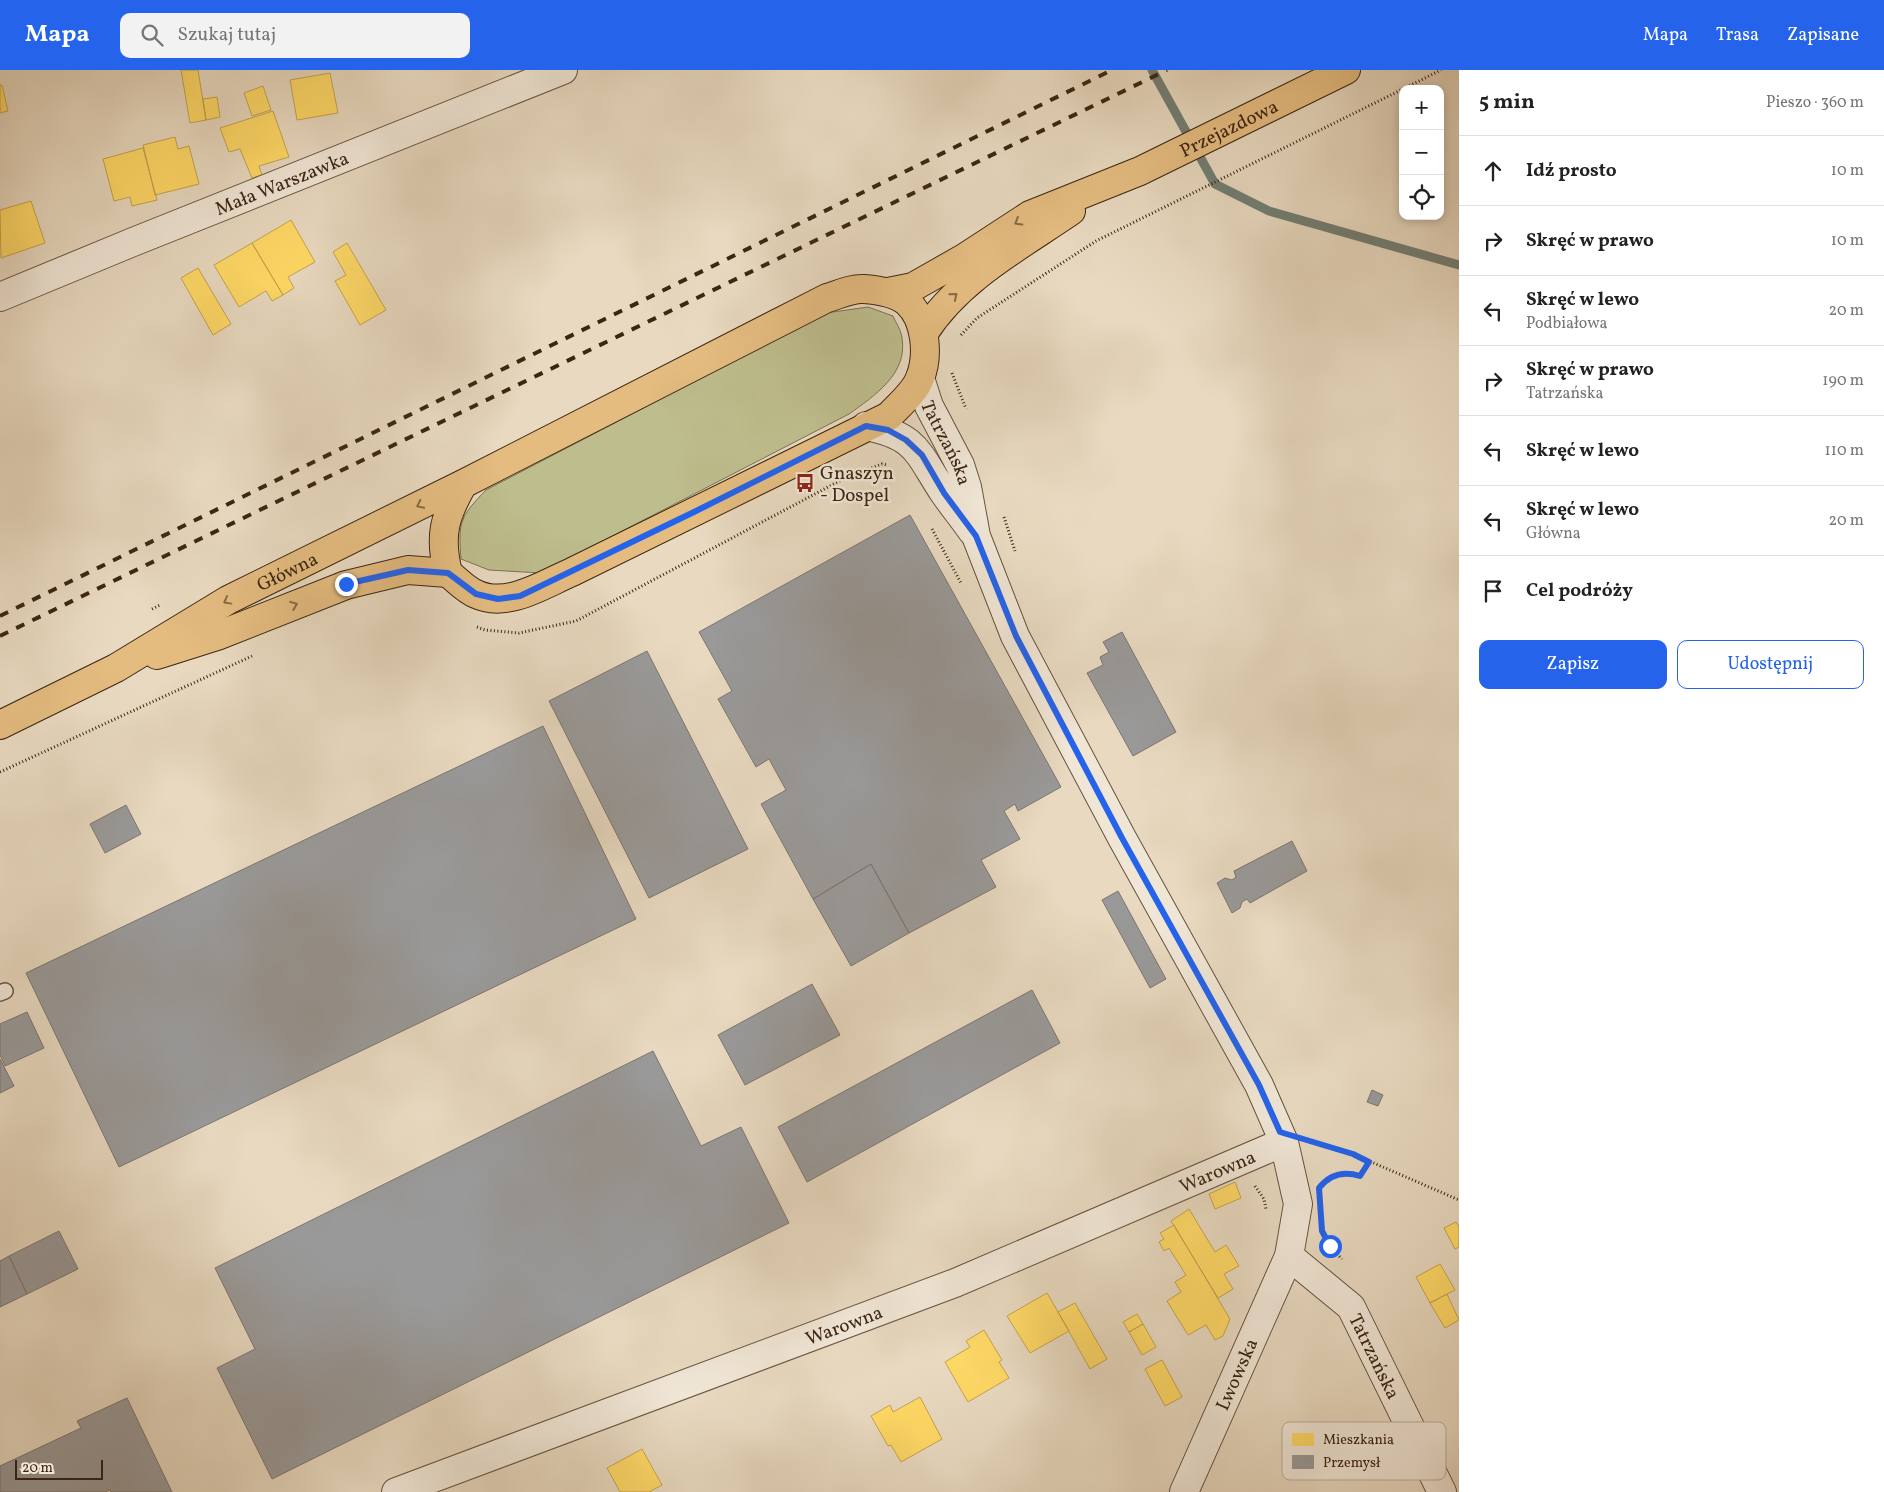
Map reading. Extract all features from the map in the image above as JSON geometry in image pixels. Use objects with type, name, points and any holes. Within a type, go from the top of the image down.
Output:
[{"type":"main road","name":"Przejazdowa","points":[[888,292],[913,286],[964,258],[1030,215],[1140,171],[1346,70]]},
{"type":"main road","name":"Przejazdowa","points":[[924,333],[948,301],[991,266],[1111,184]]},
{"type":"main road","name":"Główna","points":[[0,725],[116,668],[228,600],[463,484],[827,298],[862,289],[888,292]]},
{"type":"main road","points":[[463,484],[449,508],[444,529],[443,552],[448,573],[476,594],[498,599],[520,596],[889,416],[920,378],[925,351],[924,333],[918,318],[907,302],[888,292]]},
{"type":"main road","name":"Główna","points":[[116,668],[217,636],[346,584],[408,570],[448,573]]},
{"type":"street","name":"Mała Warszawka","points":[[0,297],[563,70]]},
{"type":"street","name":"Tatrzańska","points":[[920,378],[929,406],[960,465],[967,487],[976,536],[1016,636],[1122,838],[1259,1085],[1282,1137],[1298,1204],[1289,1256],[1352,1308],[1408,1422]]},
{"type":"street","name":"Tatrzańska","points":[[866,426],[888,430],[906,440],[922,455],[944,493],[976,536]]},
{"type":"street","name":"Warowna","points":[[396,1492],[955,1283],[1282,1137]]},
{"type":"street","name":"Lwowska","points":[[1184,1492],[1289,1256]]},
{"type":"street","name":"Tatrzańska","points":[[1436,1480],[1442,1492]]},
{"type":"path","points":[[1411,85],[1441,70]]},
{"type":"path","points":[[960,336],[977,318],[1096,241],[1399,91]]},
{"type":"path","points":[[951,369],[958,390]]},
{"type":"path","points":[[1282,1137],[1353,1154],[1459,1200]]},
{"type":"path","points":[[1319,1188],[1328,1179],[1340,1173],[1360,1176],[1369,1162]]},
{"type":"path","points":[[1322,1231],[1346,1268]]},
{"type":"shaded area","points":[[868,307],[893,316],[901,335],[902,351],[900,363],[887,383],[878,392],[849,414],[541,573],[489,570],[461,559],[460,536],[463,520],[471,507],[486,490],[826,313]]},
{"type":"building: Mieszkania","points":[[181,70],[198,70],[206,120],[190,123]]},
{"type":"building: Mieszkania","points":[[330,73],[338,113],[297,120],[290,80]]},
{"type":"building: Mieszkania","points":[[0,85],[2,85],[8,111],[0,113]]},
{"type":"building: Mieszkania","points":[[263,86],[271,110],[252,116],[244,93]]},
{"type":"building: Mieszkania","points":[[217,97],[220,117],[206,120],[203,99]]},
{"type":"building: Mieszkania","points":[[273,111],[289,157],[259,166],[262,175],[252,178],[240,149],[229,152],[220,128]]},
{"type":"building: Mieszkania","points":[[175,137],[178,149],[189,146],[199,184],[155,195],[143,145]]},
{"type":"building: Mieszkania","points":[[143,148],[157,200],[132,206],[130,197],[114,201],[103,159]]},
{"type":"building: Mieszkania","points":[[31,201],[45,243],[1,258],[0,210]]},
{"type":"building: Mieszkania","points":[[291,220],[315,262],[288,277],[294,288],[283,295],[252,243]]},
{"type":"building: Mieszkania","points":[[252,243],[283,295],[272,301],[266,291],[239,307],[214,265]]},
{"type":"building: Mieszkania","points":[[347,243],[386,310],[360,325],[335,281],[346,275],[333,252]]},
{"type":"building: Mieszkania","points":[[198,268],[231,324],[213,335],[181,278]]},
{"type":"building: Mieszkania","points":[[1235,1182],[1241,1198],[1215,1209],[1209,1194]]},
{"type":"building: Mieszkania","points":[[1189,1209],[1215,1252],[1226,1245],[1239,1266],[1224,1274],[1233,1289],[1218,1298],[1171,1221]]},
{"type":"building: Mieszkania","points":[[1456,1222],[1459,1227],[1459,1247],[1455,1249],[1444,1228]]},
{"type":"building: Mieszkania","points":[[1174,1225],[1230,1319],[1223,1336],[1215,1340],[1206,1325],[1188,1335],[1167,1301],[1181,1292],[1175,1282],[1186,1275],[1169,1248],[1164,1251],[1159,1242],[1164,1239],[1160,1233]]},
{"type":"building: Mieszkania","points":[[1440,1264],[1455,1290],[1430,1303],[1416,1277]]},
{"type":"building: Mieszkania","points":[[1047,1293],[1069,1331],[1030,1353],[1007,1316]]},
{"type":"building: Mieszkania","points":[[1447,1294],[1459,1320],[1445,1328],[1430,1303]]},
{"type":"building: Mieszkania","points":[[1075,1303],[1107,1359],[1090,1369],[1058,1312]]},
{"type":"building: Mieszkania","points":[[1137,1314],[1143,1324],[1129,1332],[1123,1322]]},
{"type":"building: Mieszkania","points":[[1143,1324],[1156,1347],[1142,1355],[1129,1332]]},
{"type":"building: Mieszkania","points":[[984,1330],[1002,1360],[999,1362],[1009,1378],[968,1402],[945,1362],[970,1347],[966,1341]]},
{"type":"building: Mieszkania","points":[[1162,1360],[1182,1397],[1165,1406],[1145,1369]]},
{"type":"building: Mieszkania","points":[[920,1397],[942,1439],[901,1462],[891,1445],[888,1446],[871,1416],[890,1405],[893,1412]]},
{"type":"building: Mieszkania","points":[[642,1449],[662,1485],[649,1492],[620,1492],[607,1468]]},
{"type":"building: Przemysł","points":[[910,515],[1061,787],[1018,811],[1015,804],[1004,811],[1020,839],[981,860],[996,887],[909,933],[871,864],[813,899],[761,804],[786,790],[769,759],[756,767],[718,699],[732,691],[699,632]]},
{"type":"building: Przemysł","points":[[1122,632],[1176,732],[1133,756],[1087,673],[1103,665],[1100,657],[1109,652],[1103,642]]},
{"type":"building: Przemysł","points":[[647,651],[748,849],[649,898],[549,701]]},
{"type":"building: Przemysł","points":[[543,726],[636,919],[119,1167],[26,973]]},
{"type":"building: Przemysł","points":[[126,805],[141,834],[105,853],[90,824]]},
{"type":"building: Przemysł","points":[[1292,841],[1307,871],[1250,903],[1247,899],[1242,902],[1240,908],[1232,913],[1217,883],[1225,878],[1232,880],[1236,877],[1234,871]]},
{"type":"building: Przemysł","points":[[871,864],[909,933],[851,966],[813,899]]},
{"type":"building: Przemysł","points":[[1118,891],[1166,979],[1150,988],[1102,900]]},
{"type":"building: Przemysł","points":[[812,984],[840,1035],[745,1085],[718,1035]]},
{"type":"building: Przemysł","points":[[1032,990],[1060,1043],[807,1182],[778,1127]]},
{"type":"building: Przemysł","points":[[27,1012],[44,1048],[5,1066],[0,1055],[0,1024]]},
{"type":"building: Przemysł","points":[[653,1051],[701,1146],[741,1127],[789,1223],[272,1479],[217,1368],[255,1349],[215,1268]]},
{"type":"building: Przemysł","points":[[0,1059],[14,1086],[0,1093]]},
{"type":"building: Przemysł","points":[[1372,1090],[1383,1095],[1378,1106],[1367,1102]]},
{"type":"building: Przemysł","points":[[59,1231],[78,1269],[27,1294],[9,1256]]},
{"type":"building: Przemysł","points":[[9,1256],[27,1294],[0,1307],[0,1261]]},
{"type":"building: Przemysł","points":[[127,1398],[172,1492],[111,1492],[110,1490],[105,1492],[0,1492],[0,1466],[81,1428],[77,1421]]},
{"type":"waterway","points":[[1152,70],[1215,184],[1269,211],[1459,265]]},
{"type":"railway","points":[[0,616],[1112,70]]},
{"type":"railway","points":[[0,636],[1167,70]]},
{"type":"place","name":"Gnaszyn - Dospel","points":[[805,483]]},
{"type":"route","points":[[346,584],[408,570],[448,573],[476,594],[498,599],[520,596],[866,426],[888,430],[906,440],[922,455],[944,493],[976,536],[1016,636],[1122,838],[1259,1085],[1280,1132],[1353,1154],[1369,1162],[1360,1176],[1340,1173],[1328,1179],[1319,1188],[1322,1231],[1330,1246]]}]
